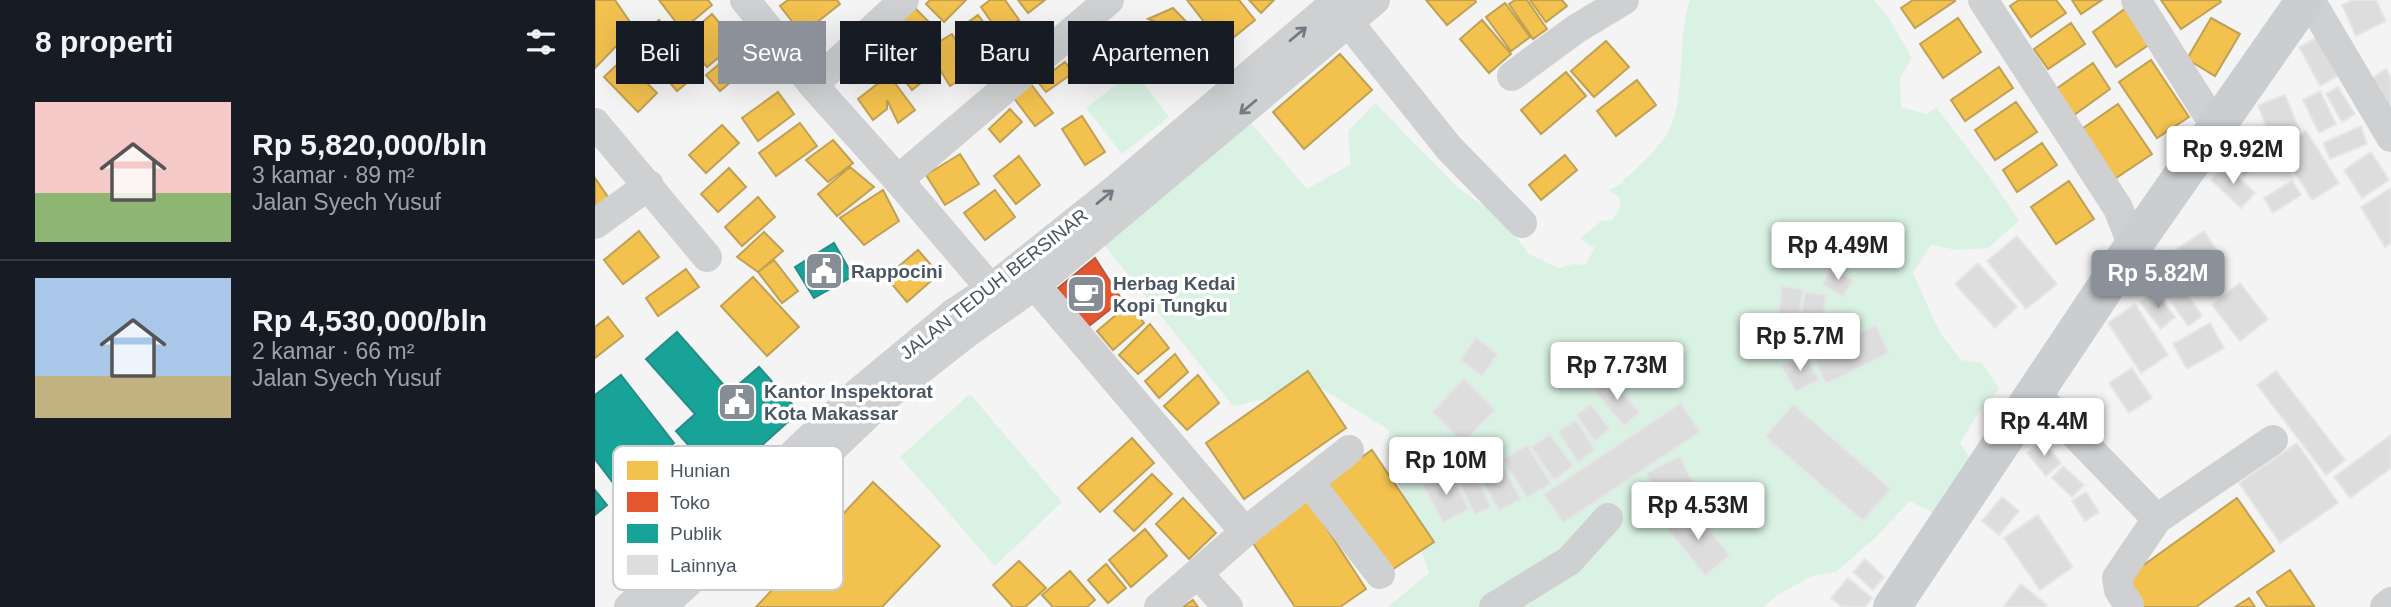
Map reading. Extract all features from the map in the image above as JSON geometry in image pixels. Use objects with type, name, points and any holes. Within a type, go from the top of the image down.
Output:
[{"type":"main road","points":[[1892,607],[2133,246],[2307,0]]},
{"type":"street","points":[[745,0],[813,85],[999,298]]},
{"type":"street","points":[[813,85],[904,0]]},
{"type":"street","points":[[898,180],[1109,0]]},
{"type":"street","points":[[1512,76],[1576,29],[1624,0]]},
{"type":"street","points":[[1983,0],[2118,208],[2133,246]]},
{"type":"street","points":[[2136,0],[2217,129]]},
{"type":"street","points":[[2307,0],[2391,137]]},
{"type":"street","name":"JALAN TEDUH BERSINAR","points":[[835,446],[889,394],[968,332],[999,298],[1115,190],[1337,7],[1373,1]]},
{"type":"street","points":[[1337,7],[1449,148],[1522,223]]},
{"type":"street","name":"JALAN TEDUH BERSINAR","points":[[802,446],[860,391],[954,313],[1035,285],[1337,7]]},
{"type":"street","points":[[595,123],[707,257]]},
{"type":"street","points":[[595,224],[649,185]]},
{"type":"street","points":[[1035,285],[1245,532]]},
{"type":"street","points":[[2036,394],[2157,519]]},
{"type":"street","points":[[2129,605],[2119,590],[2117,578],[2157,519],[2273,440]]},
{"type":"street","points":[[1159,607],[1245,532],[1349,450]]},
{"type":"street","points":[[1309,482],[1380,574]]},
{"type":"street","points":[[1494,607],[1569,561],[1608,518]]},
{"type":"street","points":[[1198,574],[1228,607]]},
{"type":"street","name":"JALAN TEDUH BERSINAR","points":[[629,607],[648,590]]},
{"type":"street","name":"JALAN TEDUH BERSINAR","points":[[661,607],[680,590]]},
{"type":"street","points":[[2385,607],[2391,602]]},
{"type":"green space","points":[[1690,0],[1874,0],[1888,17],[1912,58],[1900,78],[1901,107],[1927,114],[1936,107],[2019,221],[1988,248],[1957,250],[1931,245],[1913,273],[1940,333],[1961,360],[1982,363],[1999,389],[1979,412],[1960,443],[1973,463],[1945,519],[1910,501],[1875,538],[1836,572],[1812,576],[1777,595],[1764,607],[1388,607],[1429,573],[1388,451],[1389,430],[1319,387],[1233,406],[1102,242],[1250,122],[1307,189],[1351,164],[1348,131],[1375,103],[1457,187],[1502,219],[1529,254],[1558,268],[1573,264],[1585,265],[1595,248],[1580,239],[1601,221],[1612,220],[1620,208],[1620,198],[1608,190],[1618,186],[1651,153],[1663,140],[1673,121],[1679,88],[1683,33]]},
{"type":"green space","points":[[1117,84],[1144,84],[1169,117],[1122,154],[1086,108]]},
{"type":"green space","points":[[970,394],[1062,502],[995,566],[900,457]]},
{"type":"building: Hunian","points":[[595,0],[615,0],[629,21],[616,21],[616,46],[595,68]]},
{"type":"building: Hunian","points":[[659,0],[708,0],[712,5],[693,21],[675,21]]},
{"type":"building: Hunian","points":[[788,0],[837,0],[840,4],[818,21],[792,21],[780,6]]},
{"type":"building: Hunian","points":[[930,0],[966,0],[944,22],[926,4]]},
{"type":"building: Hunian","points":[[990,0],[1005,0],[1019,20],[991,21],[981,7]]},
{"type":"building: Hunian","points":[[1018,0],[1045,0],[1028,13]]},
{"type":"building: Hunian","points":[[1187,0],[1239,0],[1255,20],[1234,37],[1234,21],[1203,21]]},
{"type":"building: Hunian","points":[[1249,0],[1274,0],[1261,13]]},
{"type":"building: Hunian","points":[[1426,0],[1475,0],[1476,2],[1447,25]]},
{"type":"building: Hunian","points":[[1515,0],[1527,0],[1547,29],[1533,39],[1509,4]]},
{"type":"building: Hunian","points":[[1530,0],[1562,0],[1567,6],[1546,22]]},
{"type":"building: Hunian","points":[[1913,0],[1955,1],[1915,28],[1901,8]]},
{"type":"building: Hunian","points":[[2019,0],[2056,0],[2066,13],[2031,37],[2010,6]]},
{"type":"building: Hunian","points":[[2072,0],[2102,0],[2081,14]]},
{"type":"building: Hunian","points":[[2161,0],[2220,0],[2221,2],[2181,29]]},
{"type":"building: Hunian","points":[[1505,3],[1530,37],[1511,51],[1486,17]]},
{"type":"building: Hunian","points":[[911,4],[928,21],[894,21]]},
{"type":"building: Hunian","points":[[1173,8],[1186,21],[1154,21],[1148,19]]},
{"type":"building: Hunian","points":[[2126,8],[2150,44],[2116,67],[2093,32]]},
{"type":"building: Hunian","points":[[712,14],[718,21],[718,58],[707,67],[704,64],[704,21]]},
{"type":"building: Hunian","points":[[978,15],[983,21],[970,21]]},
{"type":"building: Hunian","points":[[1958,18],[1981,52],[1943,78],[1920,44]]},
{"type":"building: Hunian","points":[[2211,18],[2240,34],[2215,76],[2187,59]]},
{"type":"building: Hunian","points":[[1482,20],[1511,54],[1489,73],[1460,39]]},
{"type":"building: Hunian","points":[[2071,23],[2085,44],[2048,69],[2034,49]]},
{"type":"building: Hunian","points":[[952,34],[955,39],[955,83],[950,86],[941,72],[941,41]]},
{"type":"building: Hunian","points":[[1606,41],[1629,67],[1594,97],[1571,71]]},
{"type":"building: Hunian","points":[[1340,54],[1372,90],[1304,149],[1273,112]]},
{"type":"building: Hunian","points":[[2151,60],[2189,117],[2157,138],[2119,82]]},
{"type":"building: Hunian","points":[[1065,62],[1068,66],[1068,77],[1046,92],[1040,84],[1054,84],[1054,70]]},
{"type":"building: Hunian","points":[[2093,63],[2110,89],[2074,115],[2056,89]]},
{"type":"building: Hunian","points":[[718,65],[718,84],[728,84],[720,91],[706,75]]},
{"type":"building: Hunian","points":[[616,66],[616,84],[648,84],[657,93],[638,112],[604,77]]},
{"type":"building: Hunian","points":[[1999,67],[2013,88],[1965,121],[1951,100]]},
{"type":"building: Hunian","points":[[1566,72],[1586,96],[1541,134],[1521,110]]},
{"type":"building: Hunian","points":[[1637,80],[1656,105],[1616,136],[1597,111]]},
{"type":"building: Hunian","points":[[671,84],[685,84],[677,91]]},
{"type":"building: Hunian","points":[[877,84],[896,84],[915,110],[898,123],[887,100],[887,109],[873,120],[858,99]]},
{"type":"building: Hunian","points":[[908,84],[920,84],[912,90]]},
{"type":"building: Hunian","points":[[1031,84],[1053,113],[1035,126],[1013,97]]},
{"type":"building: Hunian","points":[[778,92],[794,114],[758,141],[742,118]]},
{"type":"building: Hunian","points":[[2016,102],[2037,132],[1995,160],[1975,130]]},
{"type":"building: Hunian","points":[[2118,104],[2152,154],[2113,180],[2079,131]]},
{"type":"building: Hunian","points":[[1010,109],[1022,122],[1000,142],[989,129]]},
{"type":"building: Hunian","points":[[1082,116],[1105,152],[1085,165],[1062,129]]},
{"type":"building: Hunian","points":[[800,123],[817,146],[776,176],[759,153]]},
{"type":"building: Hunian","points":[[722,125],[739,143],[706,173],[689,155]]},
{"type":"building: Hunian","points":[[833,140],[853,163],[828,182],[806,160]]},
{"type":"building: Hunian","points":[[2042,143],[2057,165],[2017,192],[2003,170]]},
{"type":"building: Hunian","points":[[960,154],[979,184],[945,205],[926,175]]},
{"type":"building: Hunian","points":[[1565,155],[1577,170],[1541,200],[1529,185]]},
{"type":"building: Hunian","points":[[1019,156],[1040,185],[1016,204],[994,176]]},
{"type":"building: Hunian","points":[[850,167],[874,187],[837,216],[818,194]]},
{"type":"building: Hunian","points":[[729,168],[746,187],[718,212],[701,194]]},
{"type":"building: Hunian","points":[[595,178],[612,203],[595,215]]},
{"type":"building: Hunian","points":[[2069,181],[2094,219],[2056,244],[2031,207]]},
{"type":"building: Hunian","points":[[883,190],[899,221],[864,245],[840,218]]},
{"type":"building: Hunian","points":[[995,190],[1015,217],[985,240],[964,213]]},
{"type":"building: Hunian","points":[[758,197],[775,217],[742,246],[725,227]]},
{"type":"building: Hunian","points":[[639,231],[659,257],[623,284],[604,260]]},
{"type":"building: Hunian","points":[[764,232],[783,251],[758,272],[737,257]]},
{"type":"building: Hunian","points":[[918,250],[939,274],[907,302],[886,277]]},
{"type":"building: Hunian","points":[[774,260],[798,291],[782,303],[758,272]]},
{"type":"building: Hunian","points":[[686,269],[699,287],[658,316],[646,298]]},
{"type":"building: Hunian","points":[[753,277],[799,327],[767,356],[721,306]]},
{"type":"building: Hunian","points":[[1130,303],[1144,323],[1113,350],[1097,331]]},
{"type":"building: Hunian","points":[[608,317],[623,336],[595,358],[595,327]]},
{"type":"building: Hunian","points":[[1150,324],[1169,348],[1138,374],[1119,355]]},
{"type":"building: Hunian","points":[[1175,354],[1188,372],[1159,398],[1145,381]]},
{"type":"building: Hunian","points":[[1308,371],[1346,428],[1244,499],[1206,443]]},
{"type":"building: Hunian","points":[[1198,375],[1219,403],[1187,430],[1164,406]]},
{"type":"building: Hunian","points":[[1132,438],[1154,463],[1100,512],[1078,488]]},
{"type":"building: Hunian","points":[[1372,450],[1434,542],[1387,573],[1326,482]]},
{"type":"building: Hunian","points":[[1152,474],[1172,494],[1134,531],[1114,511]]},
{"type":"building: Hunian","points":[[873,482],[940,546],[882,607],[756,607],[772,590],[843,590],[843,514]]},
{"type":"building: Hunian","points":[[1183,498],[1216,533],[1189,559],[1156,524]]},
{"type":"building: Hunian","points":[[1307,498],[1366,589],[1340,607],[1295,607],[1249,537]]},
{"type":"building: Hunian","points":[[2237,498],[2274,551],[2196,607],[2138,607],[2120,582]]},
{"type":"building: Hunian","points":[[1145,529],[1167,556],[1131,587],[1109,560]]},
{"type":"building: Hunian","points":[[1019,561],[1046,588],[1025,607],[1013,607],[993,585]]},
{"type":"building: Hunian","points":[[1106,564],[1126,588],[1108,603],[1088,580]]},
{"type":"building: Hunian","points":[[2290,570],[2314,606],[2267,607],[2257,592]]},
{"type":"building: Hunian","points":[[1070,571],[1095,600],[1087,607],[1053,607],[1042,595]]},
{"type":"building: Hunian","points":[[2249,598],[2255,607],[2235,607]]},
{"type":"building: Hunian","points":[[1193,600],[1198,607],[1183,607]]},
{"type":"building: Toko","points":[[1095,258],[1122,300],[1085,329],[1057,289]]},
{"type":"building: Publik","name":"Rappocini","points":[[834,243],[853,276],[814,298],[795,267]]},
{"type":"building: Publik","name":"Kantor Inspektorat Kota Makassar","points":[[677,332],[730,392],[759,367],[799,412],[761,446],[689,446],[676,431],[695,414],[646,359]]},
{"type":"building: Publik","points":[[621,375],[674,443],[670,446],[613,446],[613,483],[595,459],[595,395]]},
{"type":"building: Publik","points":[[595,490],[607,505],[595,515]]},
{"type":"building: Lainnya","points":[[2353,0],[2376,0],[2386,21],[2356,36],[2342,5]]},
{"type":"building: Lainnya","points":[[2320,36],[2340,75],[2320,86],[2299,47]]},
{"type":"building: Lainnya","points":[[2386,69],[2391,78],[2391,123],[2366,82]]},
{"type":"building: Lainnya","points":[[2338,87],[2355,114],[2342,122],[2326,94]]},
{"type":"building: Lainnya","points":[[2320,91],[2336,124],[2319,133],[2303,100]]},
{"type":"building: Lainnya","points":[[2285,95],[2299,130],[2272,141],[2258,105]]},
{"type":"building: Lainnya","points":[[2361,126],[2367,144],[2330,159],[2323,143]]},
{"type":"building: Lainnya","points":[[2257,127],[2276,154],[2244,175],[2226,148]]},
{"type":"building: Lainnya","points":[[2306,131],[2339,183],[2312,200],[2280,148]]},
{"type":"building: Lainnya","points":[[2371,152],[2389,180],[2362,198],[2344,170]]},
{"type":"building: Lainnya","points":[[2225,165],[2255,193],[2241,208],[2211,180]]},
{"type":"building: Lainnya","points":[[2292,181],[2301,195],[2273,213],[2264,198]]},
{"type":"building: Lainnya","points":[[2391,188],[2391,243],[2385,247],[2361,207]]},
{"type":"building: Lainnya","points":[[2204,231],[2224,262],[2186,288],[2165,257]]},
{"type":"building: Lainnya","points":[[2017,236],[2057,284],[2026,309],[1987,261]]},
{"type":"building: Lainnya","points":[[2160,254],[2202,316],[2188,326],[2145,264]]},
{"type":"building: Lainnya","points":[[1978,263],[2017,307],[1995,328],[1955,284]]},
{"type":"building: Lainnya","points":[[1832,268],[1853,280],[1843,297],[1822,284]]},
{"type":"building: Lainnya","points":[[2240,283],[2268,319],[2240,341],[2212,305]]},
{"type":"building: Lainnya","points":[[1782,286],[1803,289],[1798,328],[1777,325]]},
{"type":"building: Lainnya","points":[[2155,291],[2175,317],[2161,329],[2140,302]]},
{"type":"building: Lainnya","points":[[1805,292],[1826,295],[1822,327],[1800,324]]},
{"type":"building: Lainnya","points":[[2135,304],[2168,355],[2141,373],[2108,323]]},
{"type":"building: Lainnya","points":[[2210,323],[2224,348],[2187,369],[2173,344]]},
{"type":"building: Lainnya","points":[[1876,325],[1889,353],[1826,384],[1813,356]]},
{"type":"building: Lainnya","points":[[1476,337],[1498,354],[1482,376],[1460,360]]},
{"type":"building: Lainnya","points":[[1805,354],[1819,380],[1796,392],[1781,366]]},
{"type":"building: Lainnya","points":[[2132,368],[2152,398],[2129,413],[2109,383]]},
{"type":"building: Lainnya","points":[[2276,371],[2345,460],[2326,475],[2257,385]]},
{"type":"building: Lainnya","points":[[1464,378],[1495,410],[1463,443],[1432,412]]},
{"type":"building: Lainnya","points":[[1609,378],[1640,412],[1624,426],[1595,392]]},
{"type":"building: Lainnya","points":[[1681,403],[1700,432],[1563,523],[1544,494]]},
{"type":"building: Lainnya","points":[[1591,404],[1610,429],[1595,441],[1576,415]]},
{"type":"building: Lainnya","points":[[1793,404],[1891,489],[1863,521],[1765,437]]},
{"type":"building: Lainnya","points":[[1576,420],[1595,450],[1578,462],[1558,432]]},
{"type":"building: Lainnya","points":[[1550,434],[1573,466],[1554,480],[1531,447]]},
{"type":"building: Lainnya","points":[[2391,435],[2391,468],[2350,498],[2334,477]]},
{"type":"building: Lainnya","points":[[2042,441],[2061,463],[2046,476],[2027,453]]},
{"type":"building: Lainnya","points":[[2297,443],[2338,503],[2280,543],[2239,483]]},
{"type":"building: Lainnya","points":[[1527,445],[1551,483],[1527,498],[1503,459]]},
{"type":"building: Lainnya","points":[[1680,456],[1697,491],[1664,508],[1646,473]]},
{"type":"building: Lainnya","points":[[1499,460],[1521,499],[1499,511],[1477,472]]},
{"type":"building: Lainnya","points":[[2063,466],[2084,485],[2072,497],[2052,478]]},
{"type":"building: Lainnya","points":[[1472,469],[1491,507],[1475,515],[1456,477]]},
{"type":"building: Lainnya","points":[[1450,471],[1469,509],[1443,523],[1423,485]]},
{"type":"building: Lainnya","points":[[2086,492],[2099,512],[2085,521],[2072,501]]},
{"type":"building: Lainnya","points":[[2002,497],[2019,511],[1999,535],[1982,521]]},
{"type":"building: Lainnya","points":[[1691,508],[1730,555],[1705,576],[1667,528]]},
{"type":"building: Lainnya","points":[[2038,515],[2073,567],[2040,590],[2004,538]]},
{"type":"building: Lainnya","points":[[1865,559],[1884,577],[1873,590],[1853,572]]},
{"type":"building: Lainnya","points":[[1848,578],[1872,598],[1865,607],[1842,607],[1831,598]]},
{"type":"building: Lainnya","points":[[2021,584],[2047,605],[2003,607]]},
{"type":"place","name":"Rappocini","points":[[824,271]]},
{"type":"place","name":"Herbag Kedai Kopi Tungku","points":[[1086,294]]},
{"type":"place","name":"Kantor Inspektorat Kota Makassar","points":[[737,402]]}]
